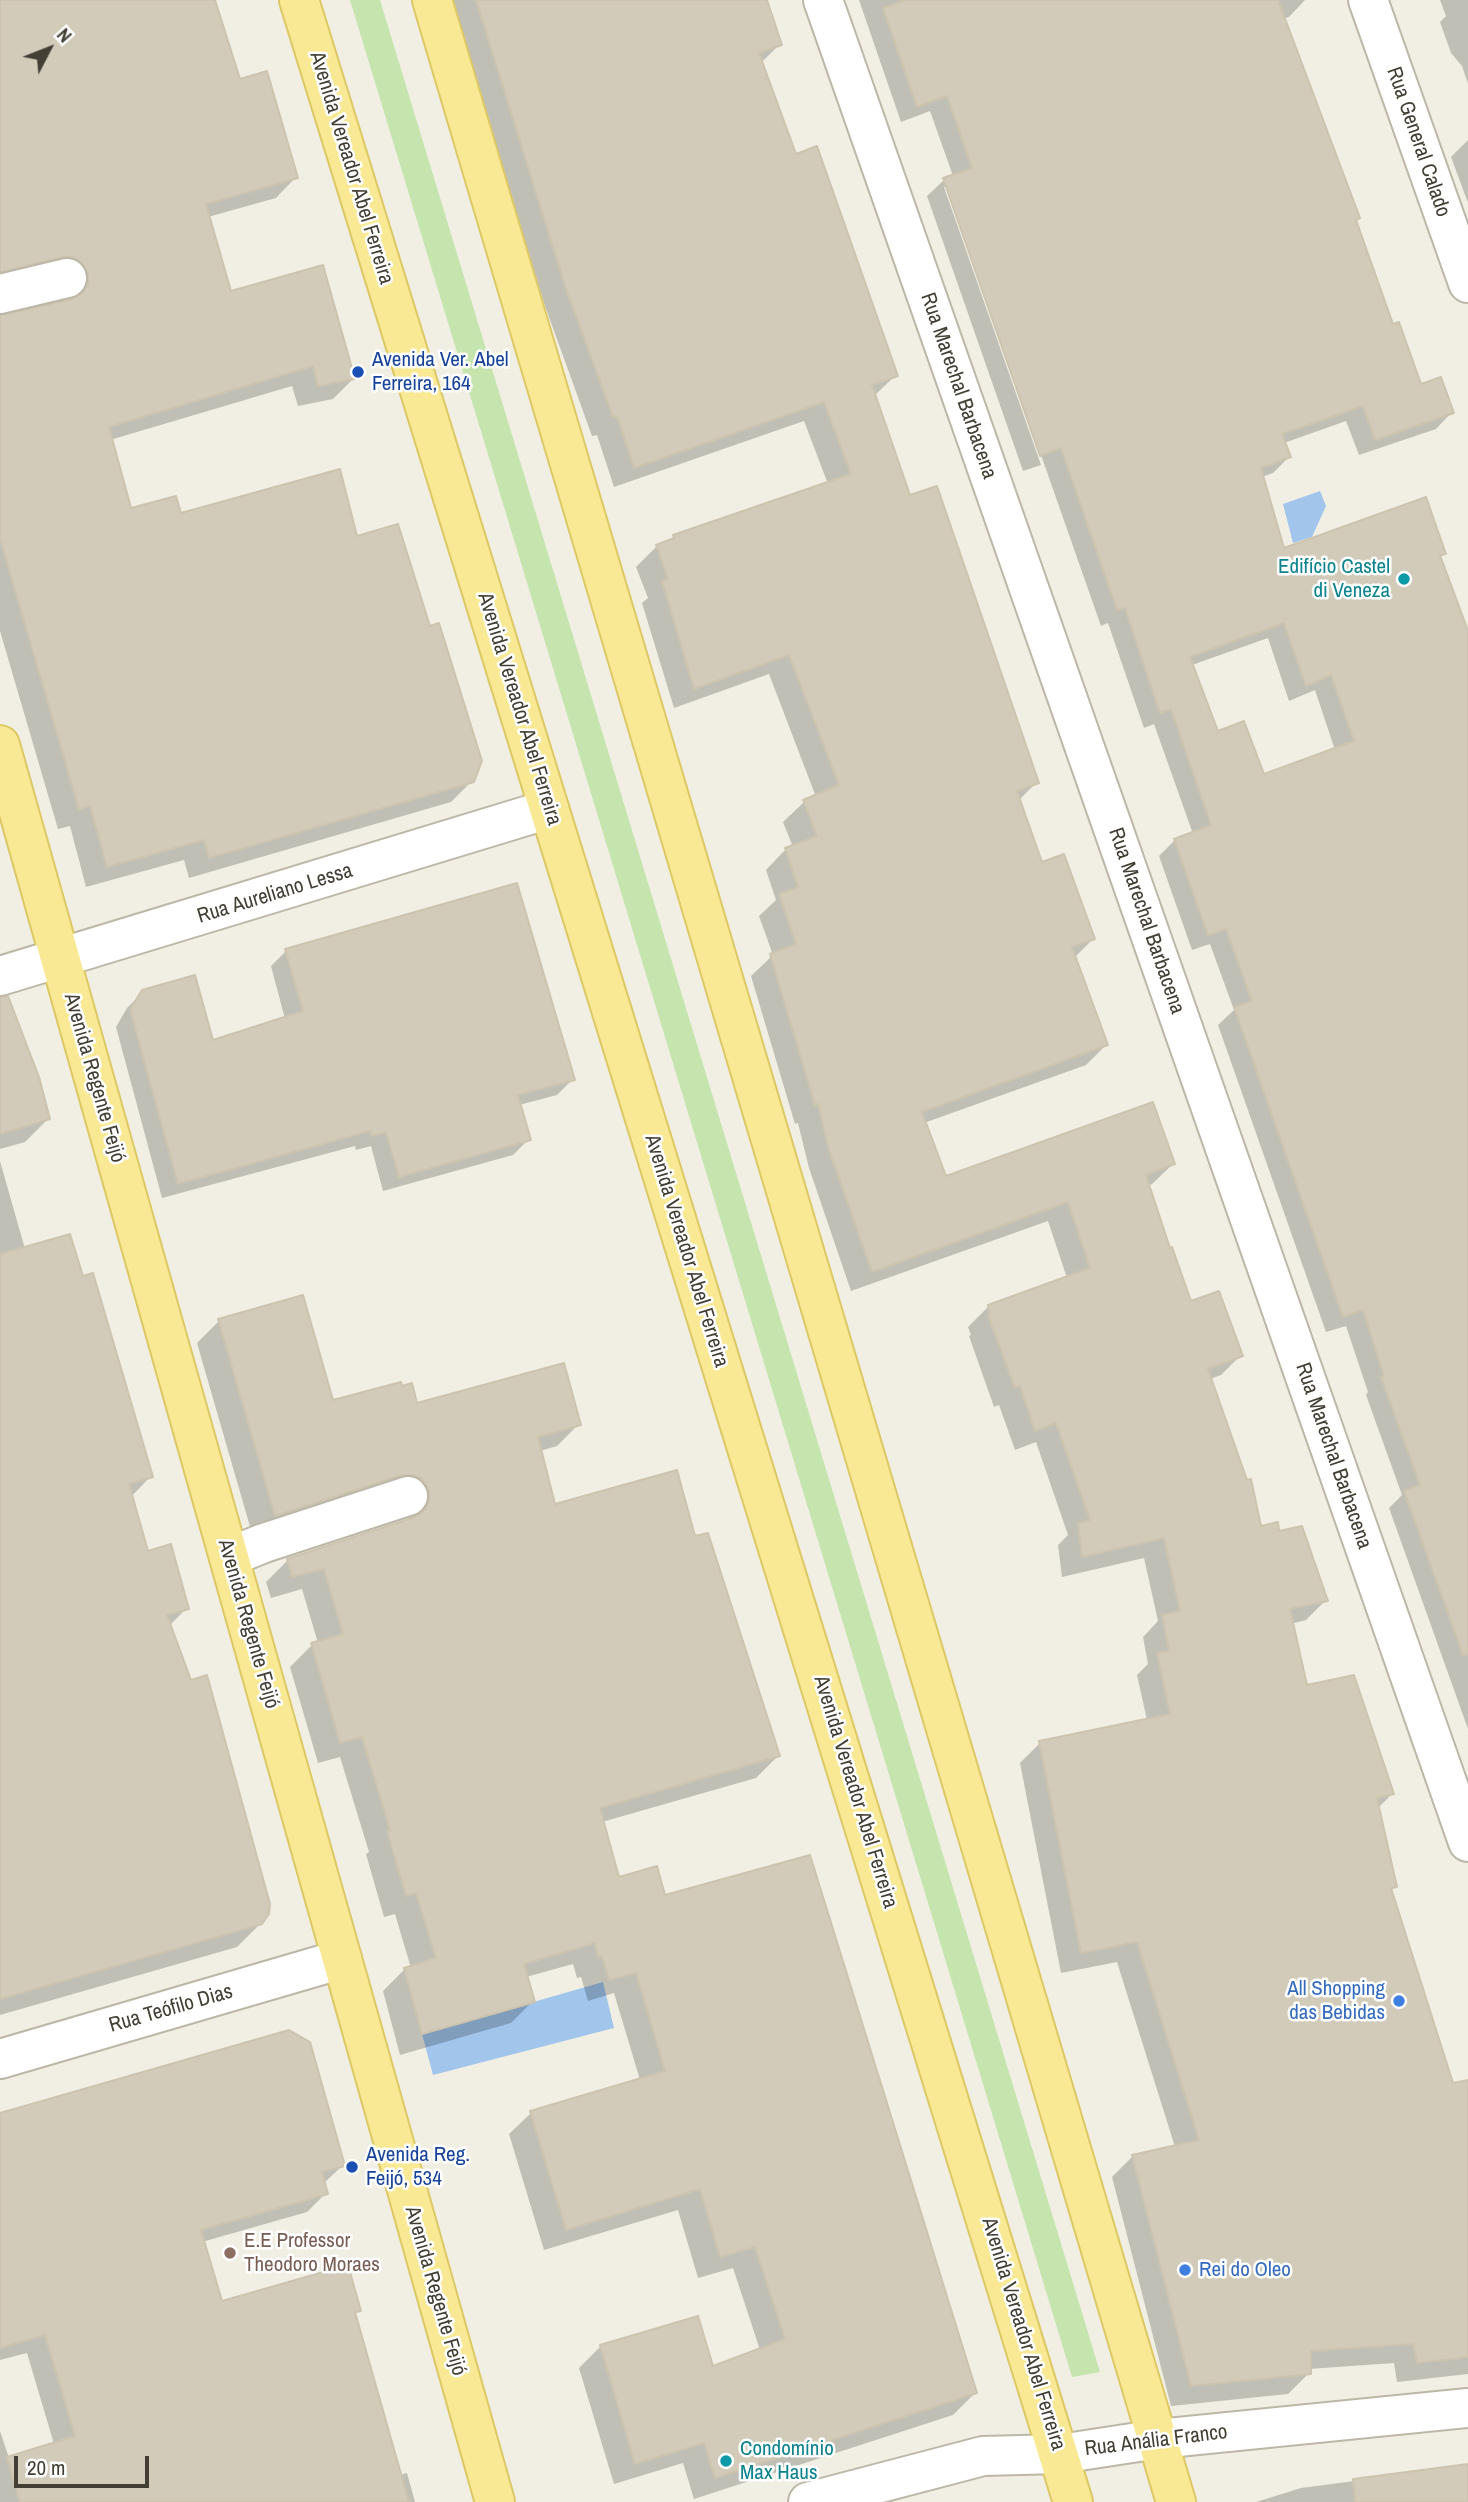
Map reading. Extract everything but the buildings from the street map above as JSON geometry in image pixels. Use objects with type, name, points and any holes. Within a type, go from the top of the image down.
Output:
[{"type":"main road","name":"Avenida Vereador Abel Ferreira","points":[[299,0],[1073,2502]]},
{"type":"main road","points":[[432,0],[1176,2502]]},
{"type":"main road","name":"Avenida Regente Feijó","points":[[0,745],[495,2502]]},
{"type":"street","name":"Rua Marechal Barbacena","points":[[823,0],[1468,1842]]},
{"type":"street","name":"Rua General Calado","points":[[1368,0],[1468,283]]},
{"type":"street","points":[[0,294],[67,278]]},
{"type":"street","name":"Rua Aureliano Lessa","points":[[0,976],[60,960],[550,809]]},
{"type":"street","points":[[229,1557],[408,1496]]},
{"type":"street","name":"Rua Teófilo Dias","points":[[0,2059],[342,1959]]},
{"type":"street","name":"Rua Anália Franco","points":[[808,2502],[899,2491],[984,2456],[1060,2454],[1158,2439],[1468,2408]]},
{"type":"green space","points":[[350,0],[380,0],[1100,2372],[1072,2377]]},
{"type":"water","points":[[1320,491],[1326,506],[1312,537],[1293,543],[1283,504]]},
{"type":"water","points":[[603,1982],[614,2028],[433,2075],[422,2034]]},
{"type":"place","name":"Avenida Ver. Abel Ferreira, 164","points":[[358,372]]},
{"type":"place","name":"Edifício Castel di Veneza","points":[[1404,579]]},
{"type":"place","name":"All Shopping das Bebidas","points":[[1399,2001]]},
{"type":"place","name":"Avenida Reg. Feijó, 534","points":[[352,2167]]},
{"type":"place","name":"E.E Professor Theodoro Moraes","points":[[230,2253]]},
{"type":"place","name":"Rei do Oleo","points":[[1185,2270]]},
{"type":"place","name":"Condomínio Max Haus","points":[[726,2461]]}]
